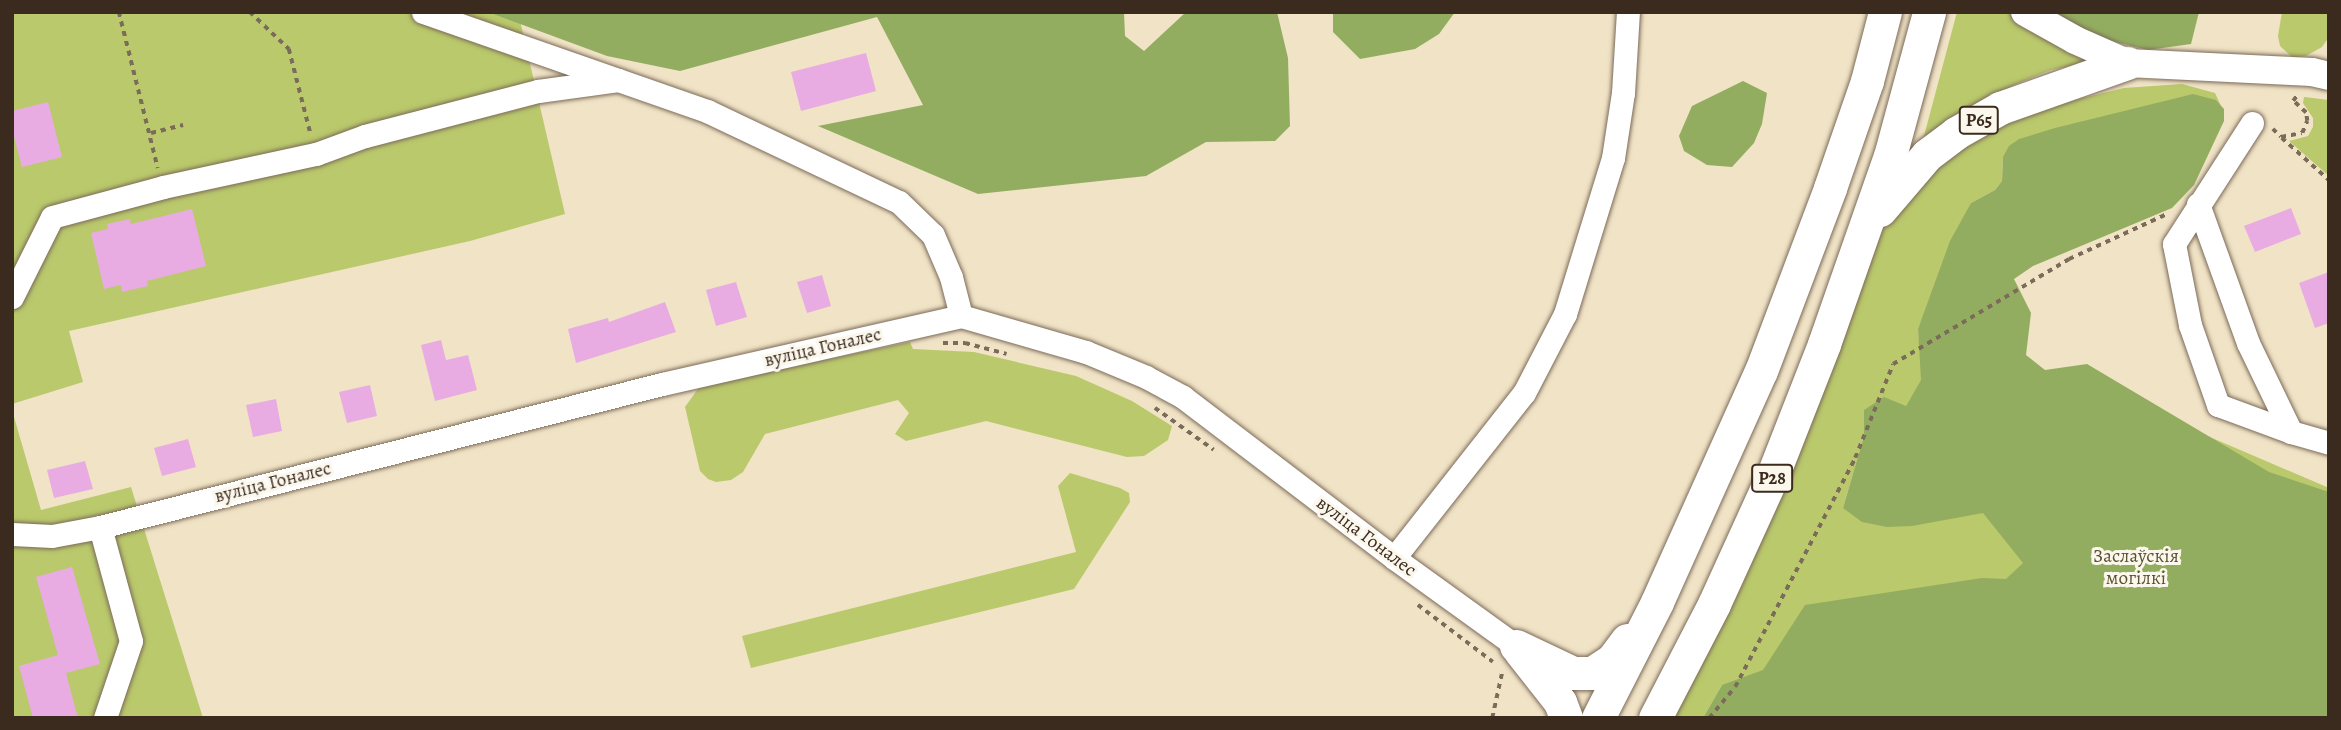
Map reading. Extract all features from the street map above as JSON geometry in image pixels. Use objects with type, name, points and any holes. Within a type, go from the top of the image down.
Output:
[{"type":"highway","name":"Р28","points":[[1598,718],[1657,602],[1761,371],[1867,81],[1885,12]]},
{"type":"highway","name":"Р28","points":[[1655,718],[1714,604],[1772,477],[1866,229],[1890,156],[1929,12]]},
{"type":"highway","name":"Р65","points":[[1866,229],[1885,201],[1927,155],[1956,133],[2000,108],[2127,63]]},
{"type":"highway","points":[[1516,646],[1573,673],[1592,673],[1612,660],[1657,602]]},
{"type":"highway","points":[[1516,646],[1560,702],[1566,718]]},
{"type":"main road","name":"Р65","points":[[2025,12],[2074,40],[2127,63],[2323,70]]},
{"type":"street","points":[[423,12],[707,111],[899,202],[933,235],[951,277],[961,316]]},
{"type":"street","points":[[1394,558],[1524,393],[1565,314],[1613,158],[1623,93],[1628,12]]},
{"type":"street","points":[[12,296],[51,217],[163,187],[316,153],[365,136],[538,91],[618,80]]},
{"type":"street","points":[[2252,123],[2189,206],[2174,244],[2190,325],[2218,405],[2329,443]]},
{"type":"street","points":[[2189,206],[2248,343],[2291,432]]},
{"type":"street","name":"вуліца Гоналес","points":[[14,527],[52,536],[100,527],[662,384],[961,316],[1086,352],[1146,377],[1183,397],[1394,558],[1516,646]]},
{"type":"street","points":[[100,527],[131,641],[105,718]]},
{"type":"path","points":[[119,12],[163,187]]},
{"type":"path","points":[[250,12],[289,49],[316,153]]},
{"type":"path","points":[[2281,137],[2302,133],[2307,121],[2306,113],[2293,101],[2323,70]]},
{"type":"path","points":[[2252,123],[2267,122],[2329,180]]},
{"type":"path","points":[[150,133],[183,125]]},
{"type":"path","points":[[1709,718],[1735,687],[1855,458],[1893,364],[2069,259],[2189,206]]},
{"type":"path","points":[[941,344],[965,342],[1017,356]]},
{"type":"path","points":[[1154,408],[1224,457]]},
{"type":"path","points":[[1417,603],[1503,669],[1492,718]]},
{"type":"green space","points":[[12,12],[518,12],[565,214],[470,241],[69,331],[83,382],[12,404]]},
{"type":"green space","points":[[488,12],[1124,12],[1125,36],[1144,51],[1186,12],[1277,12],[1288,58],[1290,126],[1275,141],[1206,142],[1146,176],[978,194],[818,126],[923,105],[877,17],[680,71],[607,56]]},
{"type":"green space","points":[[1333,12],[1455,12],[1439,34],[1415,49],[1360,59],[1333,32]]},
{"type":"green space","points":[[1957,12],[2011,12],[2018,20],[2098,60],[2051,70],[2016,84],[1973,108],[1920,151]]},
{"type":"green space","points":[[2050,12],[2199,12],[2191,44],[2148,50],[2099,38]]},
{"type":"green space","points":[[2282,12],[2329,12],[2329,37],[2322,47],[2306,56],[2293,58],[2280,46],[2278,36]]},
{"type":"green space","points":[[1743,81],[1767,93],[1762,124],[1754,143],[1732,167],[1707,165],[1684,151],[1679,136],[1692,106]]},
{"type":"green space","name":"Заслаўскія могілкі","points":[[2182,84],[2215,93],[2221,106],[2216,100],[2003,157],[2002,181],[1995,190],[1971,203],[1918,329],[1922,380],[1906,406],[1864,410],[1864,436],[1843,508],[2091,386],[2329,488],[2329,718],[1722,685],[1703,718],[1670,718],[1740,586],[1774,514],[1888,214],[1942,153],[2025,112],[2124,88]]},
{"type":"green space","name":"Заслаўскія могілкі","points":[[2193,94],[2216,100],[2224,109],[2224,121],[2194,185],[2172,208],[2033,266],[2014,279],[2031,313],[2026,355],[2045,370],[2087,364],[2269,472],[2329,492],[2329,718],[1703,718],[1722,685],[1763,670],[1805,605],[1982,578],[2006,579],[2023,563],[1983,513],[1912,526],[1887,527],[1862,522],[1843,508],[1864,436],[1864,410],[1884,397],[1906,406],[1921,380],[1918,329],[1950,241],[1971,203],[1995,190],[2002,181],[2003,157],[2009,146],[2019,139],[2055,128]]},
{"type":"green space","points":[[2304,97],[2329,100],[2329,176],[2289,141],[2308,136],[2313,127],[2313,118],[2303,103]]},
{"type":"green space","points":[[910,342],[913,349],[974,352],[1076,376],[1132,401],[1172,426],[1168,440],[1144,456],[1127,457],[986,421],[906,441],[895,434],[909,413],[898,400],[765,434],[743,472],[731,480],[716,482],[700,471],[685,407],[700,386]]},
{"type":"green space","points":[[12,410],[41,510],[131,487],[203,718],[12,718]]},
{"type":"green space","points":[[1070,473],[1120,488],[1129,493],[1130,502],[1074,589],[751,668],[742,636],[1076,552],[1058,486]]},
{"type":"building","points":[[866,53],[876,91],[801,111],[791,72]]},
{"type":"building","points":[[48,102],[62,157],[22,167],[12,129],[12,111]]},
{"type":"building","points":[[2291,208],[2301,234],[2255,252],[2244,226]]},
{"type":"building","points":[[192,209],[206,266],[147,281],[148,286],[122,292],[121,285],[104,289],[91,233],[108,229],[107,224],[130,219],[131,224]]},
{"type":"building","points":[[2329,272],[2329,323],[2315,328],[2299,283]]},
{"type":"building","points":[[822,275],[831,306],[807,313],[797,282]]},
{"type":"building","points":[[736,282],[747,317],[716,326],[706,290]]},
{"type":"building","points":[[665,302],[676,332],[576,363],[568,329],[608,318],[609,322]]},
{"type":"building","points":[[441,340],[446,360],[468,355],[477,390],[435,401],[421,345]]},
{"type":"building","points":[[370,385],[377,416],[347,423],[339,392]]},
{"type":"building","points":[[276,399],[282,431],[253,437],[246,405]]},
{"type":"building","points":[[188,439],[196,467],[162,476],[154,448]]},
{"type":"building","points":[[85,461],[93,489],[54,498],[47,470]]},
{"type":"building","points":[[72,567],[100,664],[66,673],[78,718],[33,718],[19,666],[58,655],[36,577]]}]
